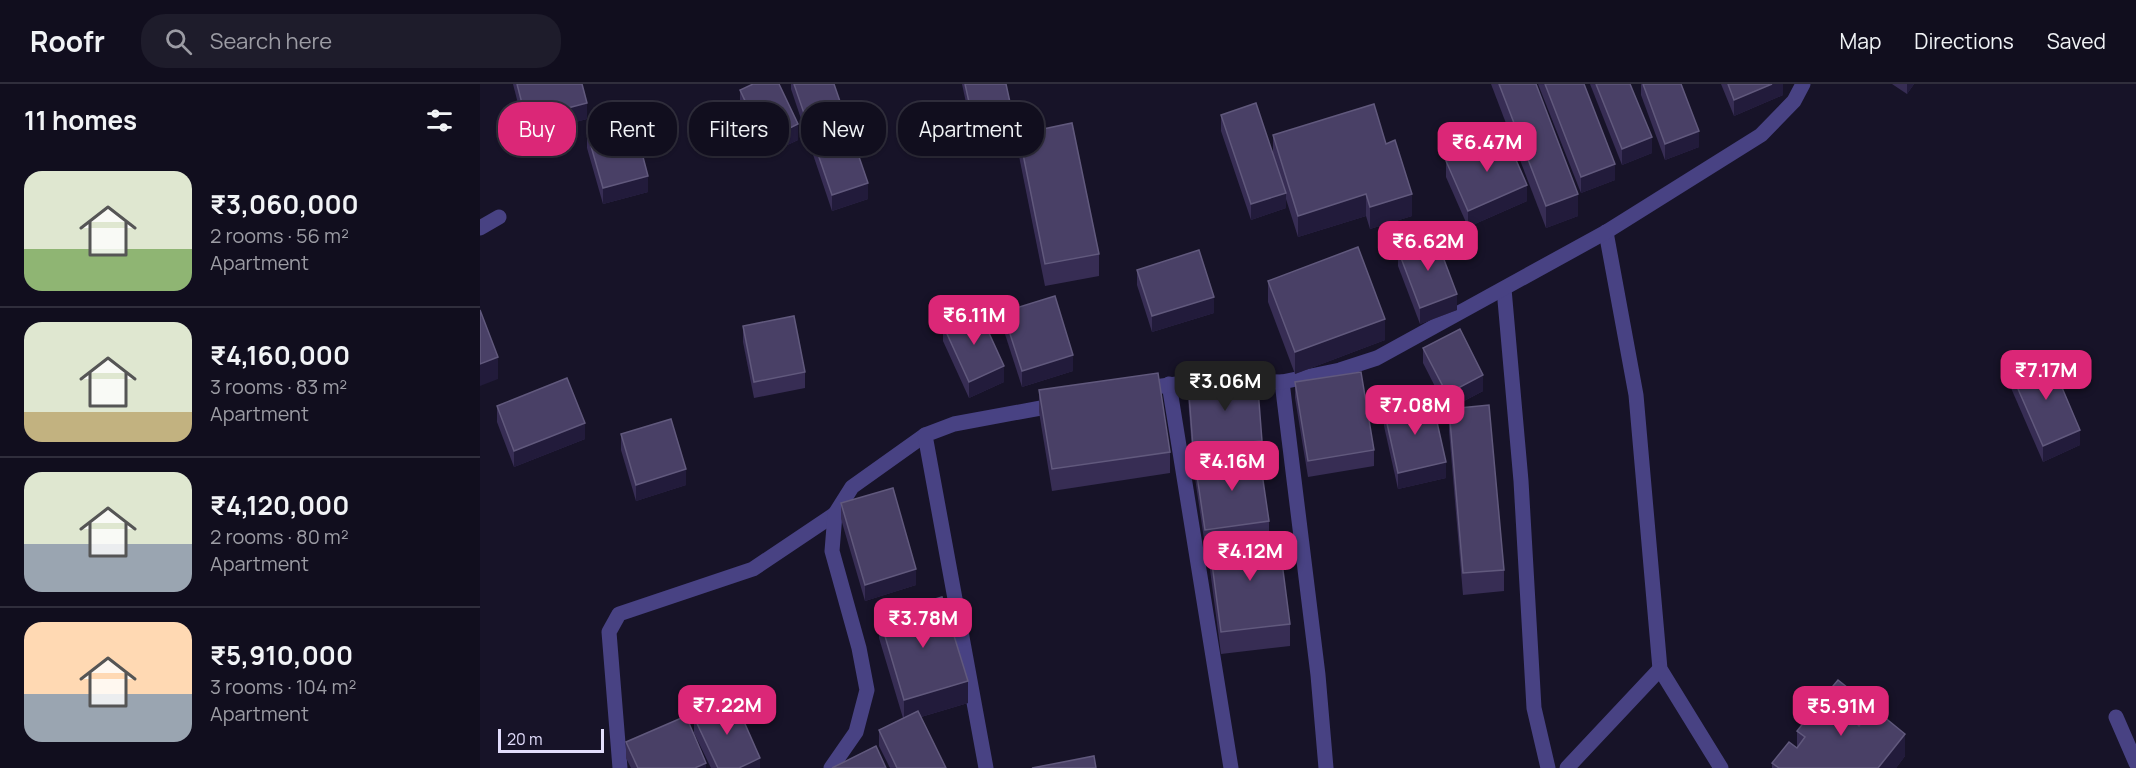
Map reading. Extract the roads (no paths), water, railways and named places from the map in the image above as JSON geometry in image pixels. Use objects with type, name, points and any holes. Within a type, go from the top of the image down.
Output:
[{"type":"street","points":[[1124,392],[1206,380],[1282,382],[1340,370],[1377,358],[1606,232],[1761,135],[1794,100],[1803,84]]},
{"type":"street","points":[[480,228],[499,217]]},
{"type":"street","points":[[1606,232],[1636,395],[1660,669],[1721,768]]},
{"type":"street","points":[[1504,289],[1521,481],[1534,708],[1548,768]]},
{"type":"street","points":[[1282,382],[1318,675],[1326,768]]},
{"type":"street","points":[[1169,384],[1231,768]]},
{"type":"street","points":[[620,768],[609,632],[619,614],[753,569],[835,514],[852,487],[925,435],[954,424],[1067,403]]},
{"type":"street","points":[[925,435],[986,768]]},
{"type":"street","points":[[831,768],[856,732],[867,690],[860,648],[832,551],[835,514]]},
{"type":"street","points":[[1568,768],[1660,669]]},
{"type":"street","points":[[2116,717],[2136,763]]}]
